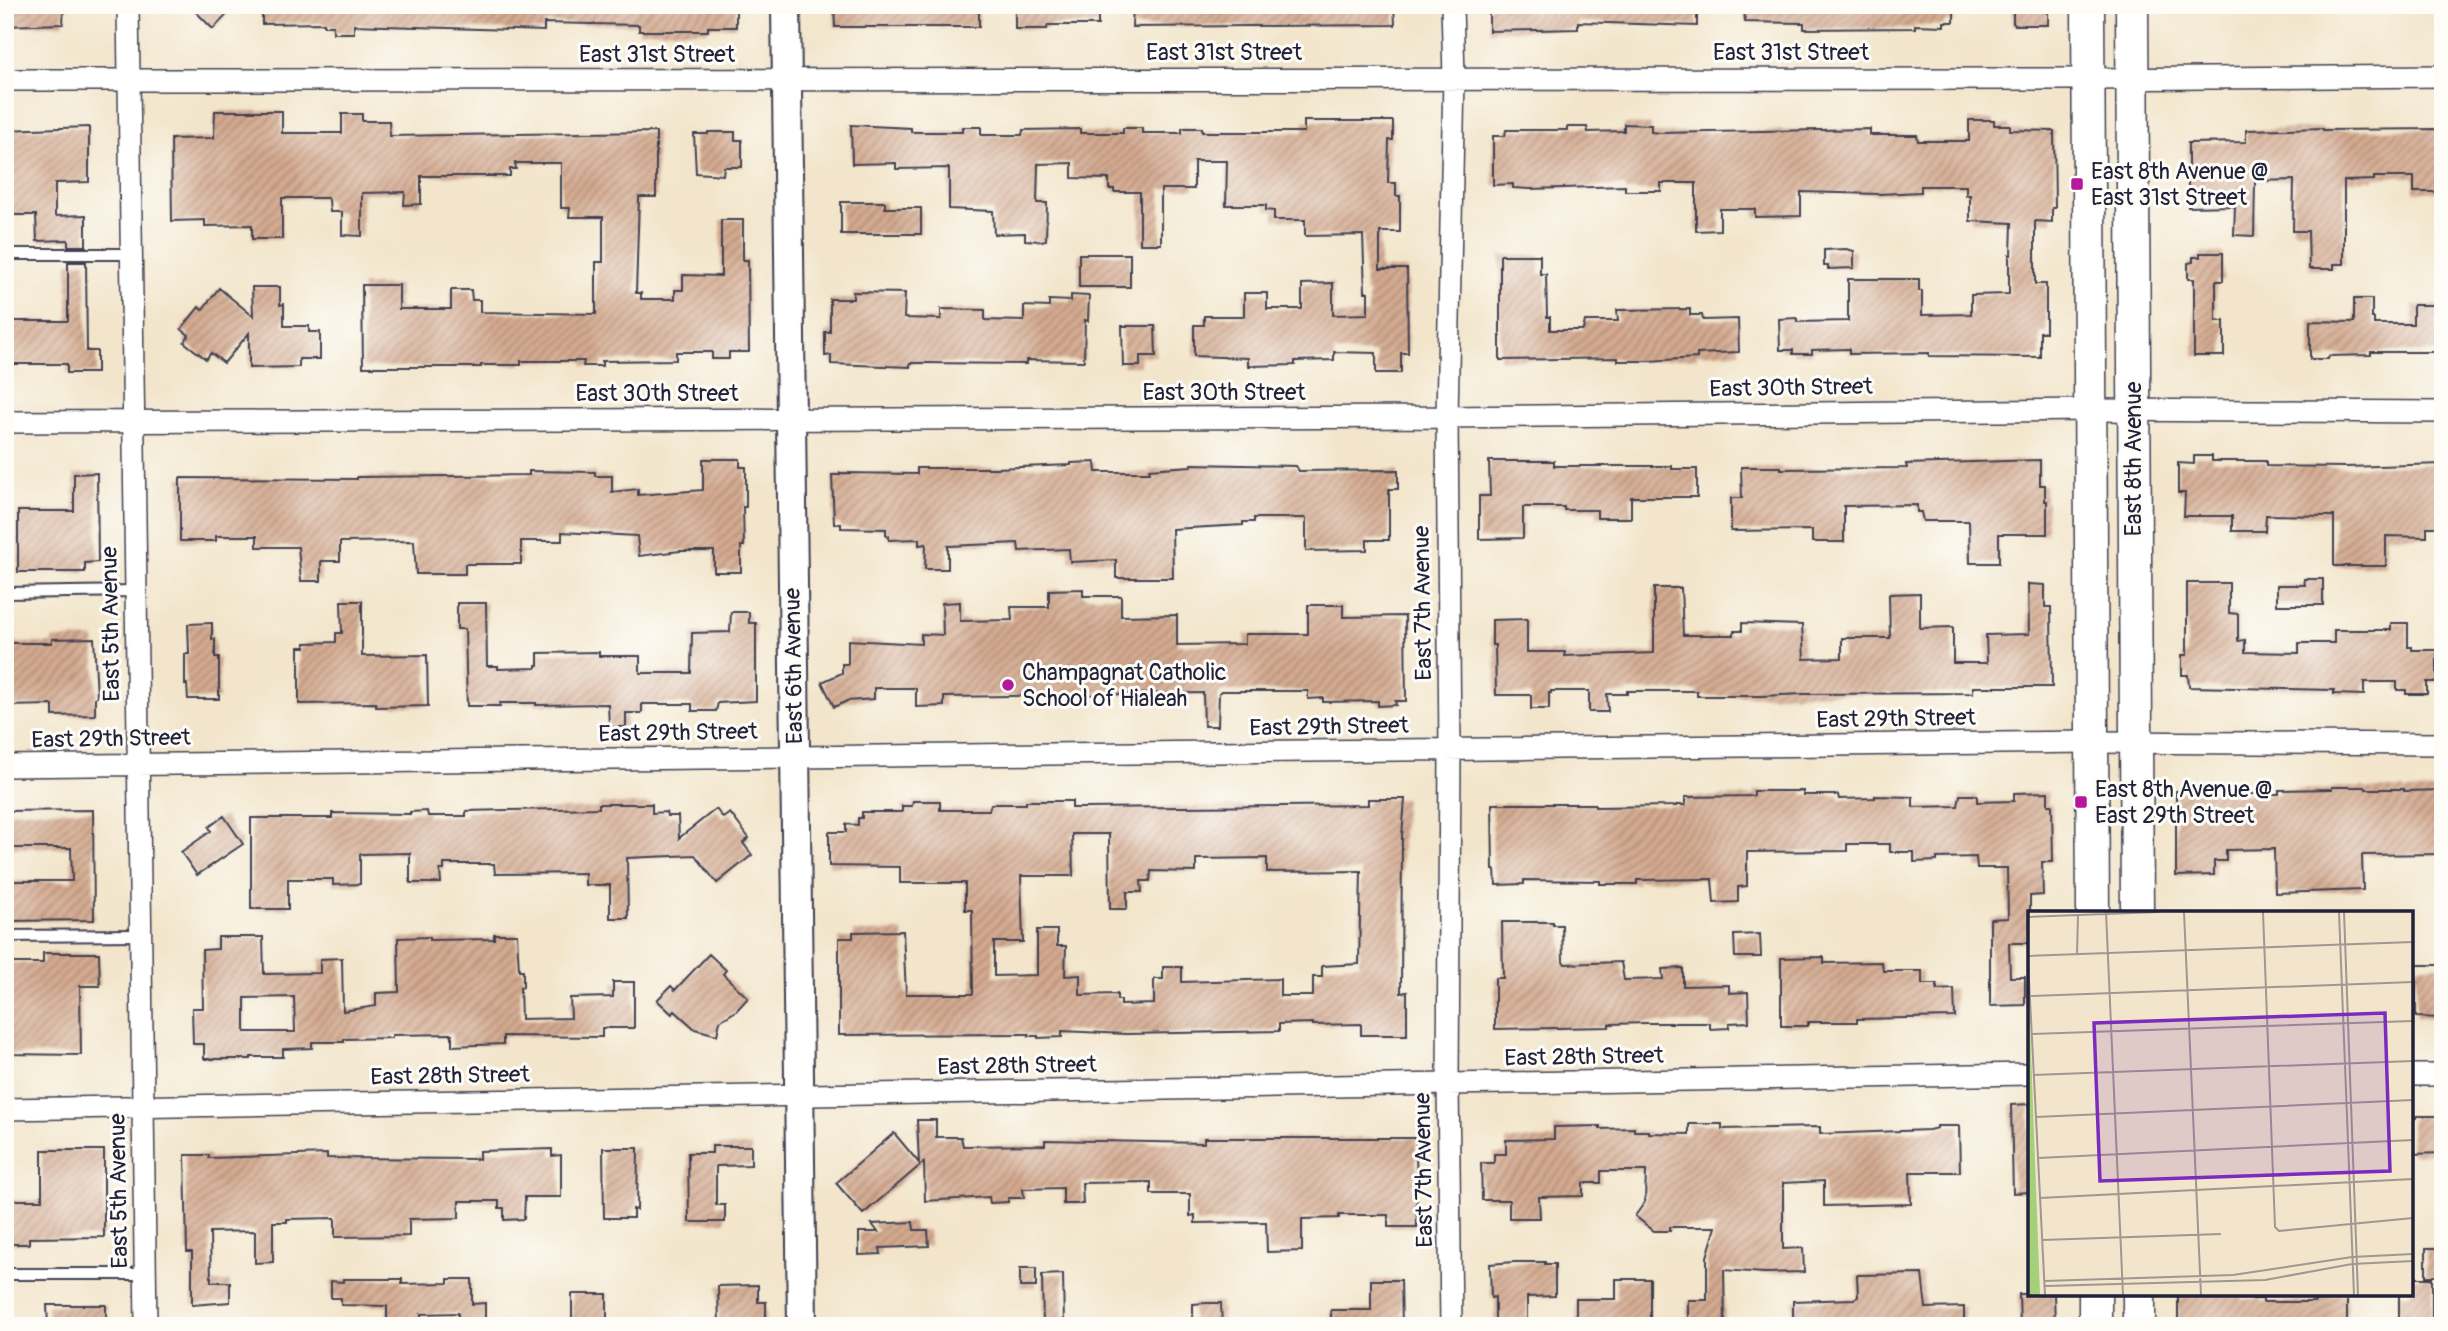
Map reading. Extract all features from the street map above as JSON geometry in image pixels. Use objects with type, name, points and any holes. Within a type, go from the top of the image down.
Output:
[{"type":"main road","name":"East 8th Avenue","points":[[2088,5],[2093,911]]},
{"type":"main road","name":"East 8th Avenue","points":[[2132,5],[2137,911]]},
{"type":"main road","points":[[2095,1296],[2095,1326]]},
{"type":"main road","points":[[2139,1296],[2139,1326]]},
{"type":"street","name":"East 5th Avenue","points":[[128,5],[146,1326]]},
{"type":"street","name":"East 6th Avenue","points":[[786,5],[802,1326]]},
{"type":"street","name":"East 7th Avenue","points":[[1451,1326],[1447,417],[1454,78],[1452,5]]},
{"type":"street","name":"East 31st Street","points":[[5,80],[2132,79],[2443,76]]},
{"type":"street","name":"East 30th Street","points":[[5,422],[1447,417],[2089,410],[2443,412]]},
{"type":"street","name":"East 29th Street","points":[[5,766],[2091,742],[2443,744]]},
{"type":"street","name":"East 28th Street","points":[[5,1109],[2028,1074]]},
{"type":"street","points":[[2413,1075],[2443,1075]]},
{"type":"lane","points":[[5,254],[132,254]]},
{"type":"lane","points":[[5,593],[136,590]]},
{"type":"lane","points":[[5,936],[140,934]]},
{"type":"lane","points":[[5,1274],[146,1274]]},
{"type":"building","points":[[5,5],[64,5],[63,24],[5,26]]},
{"type":"building","points":[[189,5],[236,5],[213,29]]},
{"type":"building","points":[[262,5],[736,5],[736,27],[708,27],[708,31],[639,31],[639,25],[544,23],[544,31],[354,25],[354,33],[333,33],[333,26],[324,26],[324,23],[262,24]]},
{"type":"building","points":[[834,5],[979,5],[979,27],[835,27]]},
{"type":"building","points":[[1015,5],[1098,5],[1098,25],[1048,25],[1047,29],[1015,29]]},
{"type":"building","points":[[1133,5],[1394,5],[1395,25],[1132,27]]},
{"type":"building","points":[[1489,5],[1697,5],[1697,26],[1578,22],[1578,29],[1489,31]]},
{"type":"building","points":[[1744,5],[1954,5],[1954,22],[1944,22],[1944,26],[1915,25],[1915,28],[1804,29],[1804,23],[1745,22]]},
{"type":"building","points":[[2013,5],[2048,5],[2048,25],[2015,25]]},
{"type":"building","points":[[215,111],[282,111],[282,133],[342,133],[342,114],[362,114],[362,121],[389,121],[390,136],[656,132],[656,197],[639,197],[636,293],[641,293],[641,299],[675,299],[675,290],[683,290],[683,275],[721,276],[721,220],[743,220],[743,260],[748,260],[749,352],[729,352],[729,359],[712,359],[712,352],[676,352],[676,360],[602,361],[602,366],[583,366],[584,361],[521,361],[521,365],[481,367],[363,367],[362,285],[399,285],[399,309],[451,309],[451,290],[471,290],[472,300],[480,300],[480,312],[596,314],[596,262],[603,262],[603,217],[569,217],[570,208],[561,208],[561,163],[515,163],[516,169],[510,169],[510,176],[421,176],[421,204],[404,205],[405,192],[362,193],[362,236],[342,235],[342,212],[330,212],[327,198],[282,198],[282,239],[252,239],[252,225],[205,226],[205,220],[172,221],[171,139],[214,138]]},
{"type":"building","points":[[1969,120],[1994,120],[1994,125],[2010,125],[2010,130],[2054,131],[2055,208],[2052,208],[2052,222],[2035,221],[2035,284],[2046,284],[2046,332],[2040,332],[2040,357],[1929,356],[1929,353],[1849,354],[1849,349],[1812,350],[1812,354],[1793,354],[1793,350],[1780,350],[1779,319],[1797,318],[1797,322],[1848,321],[1848,279],[1919,279],[1922,315],[1971,314],[1971,295],[2009,294],[2012,223],[1970,221],[1970,195],[1966,195],[1966,186],[1921,186],[1921,192],[1879,194],[1801,192],[1801,216],[1755,217],[1755,209],[1720,209],[1720,230],[1696,231],[1696,183],[1661,183],[1661,191],[1625,191],[1625,186],[1530,189],[1513,188],[1513,184],[1493,185],[1493,136],[1505,136],[1506,130],[1567,130],[1567,127],[1587,127],[1588,132],[1624,131],[1624,124],[1651,125],[1651,132],[1660,133],[1870,129],[1870,135],[1917,135],[1918,141],[1969,141]]},
{"type":"building","points":[[1304,121],[1393,121],[1393,140],[1389,140],[1388,183],[1396,183],[1396,196],[1400,196],[1400,232],[1380,232],[1380,269],[1407,269],[1408,353],[1401,353],[1401,373],[1376,373],[1376,353],[1334,352],[1334,360],[1295,361],[1295,365],[1248,366],[1248,358],[1194,356],[1194,325],[1204,325],[1204,316],[1244,316],[1244,293],[1267,293],[1267,309],[1302,309],[1302,284],[1333,283],[1333,315],[1368,314],[1363,235],[1305,236],[1305,220],[1274,220],[1274,211],[1266,210],[1266,205],[1226,205],[1227,161],[1194,161],[1194,189],[1161,189],[1161,244],[1140,244],[1140,192],[1114,192],[1114,189],[1109,189],[1109,179],[1072,178],[1072,163],[1038,164],[1037,203],[1047,203],[1046,240],[1041,241],[1025,240],[1025,233],[994,234],[993,211],[949,209],[949,168],[896,169],[896,163],[852,164],[851,125],[911,128],[911,132],[962,132],[962,127],[981,127],[981,135],[1022,135],[1023,130],[1080,129],[1080,133],[1123,133],[1123,128],[1142,128],[1142,133],[1182,133],[1182,128],[1202,128],[1202,132],[1304,132]]},
{"type":"building","points":[[89,127],[89,182],[55,183],[55,216],[86,215],[86,246],[68,246],[68,240],[37,241],[36,215],[5,215],[5,130]]},
{"type":"building","points":[[2441,129],[2443,192],[2414,192],[2414,177],[2374,177],[2374,180],[2344,181],[2344,264],[2334,264],[2334,269],[2309,269],[2308,231],[2293,231],[2294,180],[2255,181],[2254,236],[2234,235],[2235,206],[2188,207],[2188,143],[2246,142],[2246,130]]},
{"type":"building","points":[[735,132],[735,140],[742,140],[742,167],[724,167],[723,175],[696,173],[694,134]]},
{"type":"building","points":[[841,202],[885,202],[885,208],[921,208],[921,234],[841,234]]},
{"type":"building","points":[[1824,250],[1854,251],[1854,268],[1828,269],[1828,266],[1824,266]]},
{"type":"building","points":[[2200,253],[2223,253],[2223,281],[2216,281],[2216,321],[2224,321],[2224,356],[2194,356],[2194,279],[2188,279],[2188,263],[2193,262],[2193,257],[2200,257]]},
{"type":"building","points":[[1079,254],[1130,254],[1130,287],[1079,287]]},
{"type":"building","points":[[1500,255],[1540,255],[1540,274],[1546,274],[1550,330],[1583,330],[1585,321],[1618,321],[1617,310],[1690,309],[1690,315],[1702,315],[1703,320],[1738,319],[1739,352],[1697,354],[1697,358],[1648,361],[1618,361],[1618,358],[1500,360]]},
{"type":"building","points":[[68,262],[86,262],[87,351],[97,351],[97,373],[67,373],[67,364],[5,364],[5,321],[68,321]]},
{"type":"building","points":[[252,287],[280,287],[280,305],[284,304],[284,326],[309,326],[309,332],[320,332],[320,359],[299,359],[299,367],[249,368],[249,333],[224,363],[211,353],[206,359],[184,342],[189,335],[181,329],[199,307],[202,310],[219,288],[253,316]]},
{"type":"building","points":[[853,292],[905,293],[904,318],[941,319],[941,309],[985,310],[985,320],[1024,321],[1024,306],[1049,307],[1049,300],[1071,301],[1071,295],[1089,296],[1088,321],[1085,320],[1084,361],[1026,360],[1026,364],[910,363],[910,367],[831,364],[831,355],[825,356],[825,332],[830,332],[830,299],[853,299]]},
{"type":"building","points":[[2354,299],[2372,299],[2374,324],[2413,324],[2413,305],[2443,305],[2442,352],[2371,352],[2371,355],[2310,359],[2310,321],[2354,322]]},
{"type":"building","points":[[1122,326],[1155,326],[1156,356],[1140,356],[1140,366],[1123,366]]},
{"type":"building","points":[[2194,456],[2212,456],[2212,461],[2266,461],[2266,466],[2443,464],[2443,527],[2427,527],[2427,537],[2386,536],[2386,566],[2334,566],[2334,516],[2266,515],[2265,531],[2232,531],[2232,516],[2184,516],[2185,493],[2178,493],[2178,463],[2194,464]]},
{"type":"building","points":[[703,459],[740,459],[740,467],[746,467],[741,572],[714,572],[714,551],[680,551],[639,556],[637,536],[562,532],[562,541],[521,541],[521,564],[465,564],[465,574],[416,574],[414,541],[340,542],[340,561],[321,561],[321,581],[301,581],[298,547],[257,547],[257,536],[216,536],[216,541],[180,541],[180,478],[357,479],[529,475],[529,471],[595,472],[595,476],[612,476],[612,492],[638,489],[638,495],[703,490]]},
{"type":"building","points":[[2040,460],[2040,485],[2045,485],[2047,501],[2047,534],[1999,534],[1999,563],[1970,563],[1969,521],[1923,521],[1921,512],[1917,512],[1917,505],[1844,506],[1844,542],[1812,542],[1812,530],[1731,531],[1731,498],[1742,498],[1741,467],[1907,468],[1906,464]]},
{"type":"building","points":[[1489,461],[1554,461],[1554,466],[1672,466],[1672,469],[1697,469],[1697,497],[1631,497],[1631,518],[1597,518],[1597,510],[1523,507],[1523,538],[1479,539],[1479,496],[1490,496]]},
{"type":"building","points":[[1095,462],[1096,472],[1150,472],[1149,469],[1191,464],[1296,466],[1299,471],[1398,470],[1398,489],[1389,489],[1389,540],[1367,540],[1367,550],[1306,551],[1306,518],[1254,518],[1254,522],[1243,522],[1243,525],[1172,529],[1173,578],[1116,578],[1116,560],[1070,562],[1069,549],[1019,551],[1018,543],[948,546],[948,569],[925,569],[926,544],[919,545],[919,539],[889,540],[886,529],[841,528],[841,524],[834,524],[832,475],[840,473],[917,474],[917,468],[996,468]]},
{"type":"building","points":[[97,473],[98,562],[85,563],[85,572],[18,572],[18,511],[74,511],[74,474]]},
{"type":"building","points":[[2304,579],[2323,579],[2323,605],[2277,605],[2277,585],[2305,585]]},
{"type":"building","points":[[2187,583],[2229,583],[2229,613],[2238,614],[2238,641],[2245,640],[2245,652],[2299,653],[2299,643],[2334,643],[2334,630],[2391,630],[2391,623],[2408,623],[2408,647],[2412,647],[2412,650],[2437,650],[2437,682],[2427,682],[2427,694],[2406,694],[2406,690],[2397,690],[2397,682],[2364,682],[2364,695],[2334,694],[2334,690],[2189,687],[2188,675],[2182,675],[2182,655],[2187,655]]},
{"type":"building","points":[[2028,584],[2045,585],[2045,607],[2051,607],[2052,687],[1973,687],[1973,693],[1762,696],[1697,696],[1697,691],[1627,691],[1627,694],[1607,694],[1608,712],[1589,712],[1589,691],[1551,691],[1549,709],[1531,709],[1531,695],[1496,695],[1492,620],[1527,619],[1527,652],[1565,652],[1565,656],[1654,653],[1654,588],[1681,588],[1683,635],[1734,635],[1734,631],[1742,631],[1742,623],[1802,625],[1804,659],[1842,658],[1842,638],[1890,638],[1889,594],[1920,593],[1920,628],[1953,627],[1953,663],[1987,663],[1986,635],[2029,634]]},
{"type":"building","points":[[1083,589],[1083,596],[1121,596],[1121,616],[1177,615],[1177,645],[1245,644],[1245,634],[1308,634],[1308,605],[1343,605],[1343,617],[1405,616],[1406,701],[1395,701],[1396,705],[1378,706],[1378,701],[1323,702],[1323,698],[1308,699],[1308,691],[1221,691],[1218,726],[1204,726],[1203,693],[944,697],[944,706],[916,707],[916,688],[874,688],[874,699],[847,701],[834,707],[822,682],[842,673],[842,664],[848,664],[848,640],[921,644],[921,634],[943,635],[942,603],[960,602],[960,621],[1012,620],[1011,607],[1049,607],[1049,590]]},
{"type":"building","points":[[341,601],[362,601],[362,656],[427,655],[428,706],[376,707],[376,703],[299,704],[299,647],[305,647],[305,643],[336,642],[336,633],[342,633]]},
{"type":"building","points":[[457,603],[486,603],[487,666],[498,666],[498,669],[536,668],[538,653],[599,652],[599,656],[640,656],[640,673],[691,673],[692,633],[730,632],[731,612],[749,612],[749,623],[756,623],[756,701],[718,703],[716,711],[692,711],[692,704],[642,704],[642,713],[626,713],[626,727],[609,727],[608,704],[500,703],[500,706],[467,706],[465,629],[457,629]]},
{"type":"building","points":[[212,623],[215,657],[219,657],[219,699],[188,699],[185,654],[189,654],[188,624]]},
{"type":"building","points":[[94,638],[97,697],[95,715],[53,716],[53,705],[5,706],[5,643],[52,643],[52,639]]},
{"type":"building","points":[[2332,787],[2443,790],[2443,854],[2362,855],[2363,890],[2275,893],[2274,849],[2226,850],[2226,861],[2214,861],[2214,875],[2176,876],[2176,791],[2279,794],[2279,790]]},
{"type":"building","points":[[1754,791],[1803,791],[1803,795],[1838,795],[1839,799],[1913,797],[1913,807],[1958,806],[1960,795],[1977,795],[1977,802],[2014,801],[2014,793],[2048,792],[2048,805],[2052,805],[2053,862],[2042,862],[2043,895],[2030,896],[2028,943],[2009,943],[2010,977],[2025,977],[2025,1005],[1990,1006],[1990,919],[2008,918],[2007,868],[1977,868],[1976,857],[1937,858],[1937,861],[1914,862],[1914,852],[1890,852],[1890,844],[1847,844],[1847,851],[1747,852],[1747,886],[1738,887],[1738,902],[1714,903],[1712,879],[1637,880],[1637,884],[1524,880],[1524,884],[1496,885],[1493,870],[1492,804],[1676,806],[1685,805],[1685,797],[1754,796]]},
{"type":"building","points":[[1368,799],[1405,799],[1402,836],[1401,993],[1407,992],[1407,1035],[1361,1035],[1361,1024],[1313,1023],[1279,1024],[1279,1031],[1126,1034],[1062,1031],[1062,1037],[1038,1038],[1029,1034],[839,1035],[839,938],[853,938],[853,932],[903,931],[906,994],[973,994],[972,910],[965,910],[965,883],[900,883],[900,867],[829,866],[829,832],[846,832],[846,824],[858,825],[862,812],[902,812],[902,806],[912,806],[913,801],[940,801],[940,810],[989,810],[991,804],[1026,804],[1026,801],[1072,801],[1072,808],[1368,805]],"holes":[[[1072,834],[1109,834],[1110,909],[1127,909],[1127,892],[1142,892],[1141,881],[1150,881],[1151,871],[1196,872],[1196,859],[1267,858],[1267,872],[1361,871],[1359,964],[1322,966],[1322,977],[1313,977],[1313,996],[1280,996],[1280,979],[1182,982],[1182,967],[1163,967],[1163,979],[1154,979],[1154,1004],[1121,1005],[1117,994],[1080,995],[1080,975],[1065,976],[1066,946],[1057,946],[1057,930],[1037,930],[1037,975],[994,976],[994,942],[1023,942],[1021,876],[1073,876]]]},
{"type":"building","points":[[599,804],[652,804],[652,813],[666,812],[667,816],[678,816],[679,838],[716,809],[723,818],[730,813],[749,838],[743,843],[752,855],[717,883],[695,855],[627,858],[628,918],[610,918],[610,885],[585,885],[585,873],[495,874],[494,864],[444,864],[444,870],[440,870],[441,883],[410,883],[410,853],[360,854],[360,884],[333,885],[333,879],[288,879],[288,909],[251,909],[251,818],[332,818],[332,813],[410,814],[427,811],[428,816],[466,816],[466,811],[599,808]]},
{"type":"building","points":[[93,810],[94,920],[5,921],[5,881],[72,881],[71,848],[5,848],[5,811]]},
{"type":"building","points":[[224,816],[243,844],[197,875],[181,852],[211,831],[209,827]]},
{"type":"building","points":[[1502,922],[1553,922],[1553,925],[1562,925],[1565,964],[1621,962],[1624,980],[1663,979],[1662,969],[1683,968],[1683,986],[1729,985],[1729,993],[1748,992],[1749,1022],[1729,1023],[1729,1028],[1710,1029],[1710,1023],[1647,1023],[1609,1024],[1609,1027],[1495,1029],[1495,978],[1503,978]]},
{"type":"building","points":[[494,934],[517,934],[519,970],[523,970],[523,987],[520,988],[521,1019],[571,1018],[570,998],[613,997],[613,982],[634,982],[634,1028],[602,1028],[602,1037],[503,1036],[503,1044],[452,1046],[452,1034],[392,1035],[392,1038],[312,1042],[312,1048],[283,1049],[283,1057],[251,1059],[204,1059],[204,1044],[193,1044],[192,1008],[203,1008],[202,950],[218,949],[218,937],[263,937],[264,974],[320,973],[320,959],[342,958],[343,1011],[376,1006],[376,993],[399,992],[398,938],[494,939]],"holes":[[[294,997],[295,1032],[245,1032],[245,998]]]},
{"type":"building","points":[[1760,934],[1761,957],[1735,957],[1734,935]]},
{"type":"building","points":[[43,953],[99,953],[100,986],[80,986],[81,1055],[5,1054],[5,963],[43,963]]},
{"type":"building","points":[[709,954],[726,970],[723,974],[748,998],[736,1011],[720,1021],[717,1035],[695,1029],[675,1011],[672,1014],[657,1000],[671,986],[675,990]]},
{"type":"building","points":[[1824,957],[1824,963],[1882,962],[1883,971],[1922,971],[1922,984],[1937,984],[1937,990],[1954,989],[1955,1017],[1857,1019],[1857,1022],[1808,1022],[1808,1026],[1781,1026],[1781,958]]},
{"type":"building","points":[[2416,965],[2443,965],[2443,1018],[2416,1017]]},
{"type":"building","points":[[2028,1104],[2028,1192],[2013,1193],[2011,1105]]},
{"type":"building","points":[[2443,1116],[2443,1153],[2413,1154],[2413,1118]]},
{"type":"building","points":[[917,1120],[936,1120],[936,1137],[961,1137],[963,1146],[1045,1145],[1045,1140],[1204,1143],[1204,1138],[1416,1138],[1417,1227],[1388,1227],[1388,1215],[1339,1215],[1339,1218],[1302,1219],[1302,1251],[1267,1252],[1266,1222],[1195,1223],[1195,1215],[1190,1216],[1190,1194],[1151,1194],[1151,1182],[1082,1183],[1083,1204],[1063,1204],[1063,1188],[1023,1189],[1024,1198],[1008,1198],[1008,1202],[990,1203],[989,1197],[925,1201],[924,1162],[863,1214],[836,1183],[894,1133],[919,1163]]},
{"type":"building","points":[[1689,1124],[1722,1124],[1722,1129],[1820,1127],[1820,1134],[1929,1130],[1937,1126],[1959,1126],[1960,1172],[1910,1172],[1911,1204],[1824,1206],[1824,1181],[1783,1183],[1783,1249],[1803,1248],[1804,1272],[1724,1270],[1725,1326],[1688,1326],[1688,1300],[1707,1300],[1707,1257],[1716,1227],[1670,1227],[1670,1231],[1654,1231],[1635,1216],[1645,1202],[1646,1171],[1601,1171],[1601,1183],[1583,1183],[1583,1196],[1539,1197],[1540,1218],[1509,1218],[1509,1200],[1482,1200],[1481,1163],[1494,1163],[1494,1154],[1506,1154],[1506,1140],[1554,1139],[1554,1127],[1600,1126],[1600,1129],[1634,1128],[1634,1131],[1649,1133],[1689,1134]]},
{"type":"building","points":[[712,1146],[751,1146],[751,1165],[716,1166],[716,1205],[725,1205],[725,1222],[689,1222],[688,1153],[712,1153]]},
{"type":"building","points":[[603,1148],[638,1148],[637,1210],[633,1209],[633,1218],[604,1218]]},
{"type":"building","points":[[552,1149],[552,1156],[561,1155],[561,1197],[525,1197],[524,1219],[504,1220],[504,1208],[499,1208],[499,1201],[459,1201],[459,1218],[409,1219],[409,1236],[335,1237],[335,1218],[287,1219],[287,1222],[273,1222],[273,1262],[255,1263],[255,1231],[210,1232],[211,1282],[230,1282],[230,1302],[192,1305],[192,1252],[187,1252],[185,1155],[209,1155],[209,1158],[327,1154],[327,1158],[479,1159],[479,1151]]},
{"type":"building","points":[[42,1150],[104,1150],[104,1237],[29,1238],[29,1244],[5,1244],[5,1200],[42,1200]]},
{"type":"building","points":[[913,1222],[914,1230],[928,1230],[929,1246],[880,1248],[881,1254],[859,1255],[859,1232],[878,1232],[872,1224]]},
{"type":"building","points":[[2426,1248],[2443,1248],[2443,1276],[2426,1276]]},
{"type":"building","points":[[1490,1264],[1555,1264],[1555,1296],[1527,1297],[1527,1326],[1495,1326],[1495,1297],[1491,1298]]},
{"type":"building","points":[[1020,1268],[1036,1268],[1036,1287],[1020,1287]]},
{"type":"building","points":[[1063,1274],[1064,1326],[1043,1326],[1042,1275]]},
{"type":"building","points":[[1922,1274],[1926,1308],[1964,1307],[1964,1326],[1793,1326],[1793,1301],[1854,1299],[1858,1297],[1857,1275]]},
{"type":"building","points":[[2413,1278],[2432,1278],[2432,1326],[2399,1326],[2399,1296],[2413,1296]]},
{"type":"building","points":[[343,1279],[402,1279],[402,1284],[448,1283],[448,1279],[472,1279],[472,1304],[485,1303],[485,1326],[458,1326],[458,1313],[421,1314],[421,1326],[387,1326],[387,1306],[341,1305],[341,1298],[331,1298],[331,1281],[343,1282]]},
{"type":"building","points":[[1616,1279],[1650,1279],[1650,1326],[1576,1326],[1576,1299],[1616,1299]]},
{"type":"building","points":[[1371,1280],[1401,1280],[1402,1326],[1331,1326],[1331,1310],[1371,1310]]},
{"type":"building","points":[[758,1285],[758,1302],[766,1302],[766,1326],[719,1326],[718,1286]]},
{"type":"building","points":[[572,1294],[607,1294],[607,1326],[572,1326]]},
{"type":"building","points":[[2019,1294],[2054,1296],[2055,1326],[2020,1326]]},
{"type":"building","points":[[2178,1296],[2241,1296],[2241,1299],[2263,1299],[2263,1302],[2315,1302],[2315,1296],[2347,1296],[2347,1326],[2178,1326]]},
{"type":"building","points":[[1221,1303],[1222,1326],[1193,1326],[1193,1304]]},
{"type":"building","points":[[47,1305],[106,1305],[106,1326],[48,1326]]},
{"type":"place","name":"East 8th Avenue @ East 31st Street","points":[[2077,184]]},
{"type":"place","name":"Champagnat Catholic School of Hialeah","points":[[1008,685]]},
{"type":"place","name":"East 8th Avenue @ East 29th Street","points":[[2081,802]]}]
